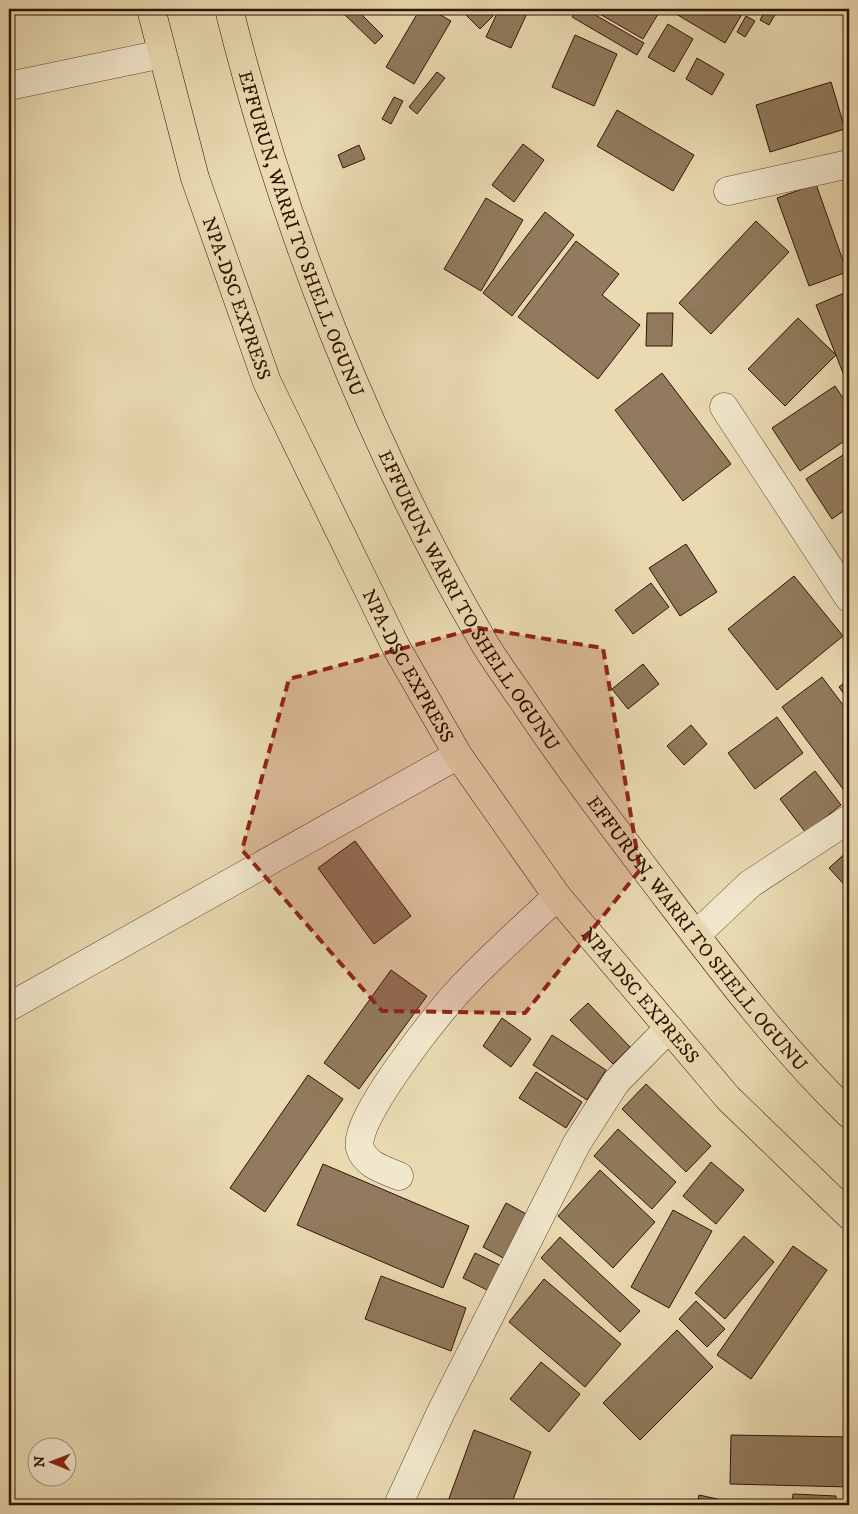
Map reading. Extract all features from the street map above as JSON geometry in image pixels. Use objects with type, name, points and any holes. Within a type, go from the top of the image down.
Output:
[{"type":"main road","name":"NPA-DSC EXPRESS","points":[[150,9],[195,178],[267,382],[396,648],[458,755],[557,896],[728,1098],[849,1215]]},
{"type":"main road","name":"EFFURUN, WARRI TO SHELL OGUNU","points":[[229,9],[282,190],[334,334],[406,498],[484,643],[570,769],[696,935],[814,1079],[849,1114]]},
{"type":"street","points":[[9,86],[162,54]]},
{"type":"street","points":[[728,191],[849,164]]},
{"type":"street","points":[[724,407],[849,598]]},
{"type":"street","points":[[9,1007],[458,755]]},
{"type":"street","points":[[696,935],[750,884],[849,819]]},
{"type":"street","points":[[399,1176],[366,1160],[360,1147],[361,1134],[381,1092],[454,996],[557,896]]},
{"type":"street","points":[[398,1505],[440,1414],[578,1143],[616,1082],[669,1028]]},
{"type":"highlighted area","points":[[478,628],[603,648],[640,870],[525,1013],[382,1011],[242,850],[289,679]]},
{"type":"building","points":[[348,9],[356,9],[383,36],[375,44],[343,13]]},
{"type":"building","points":[[420,9],[430,9],[451,21],[414,84],[386,67]]},
{"type":"building","points":[[466,9],[485,9],[493,16],[480,29],[463,12]]},
{"type":"building","points":[[499,9],[529,9],[511,48],[486,37]]},
{"type":"building","points":[[576,9],[585,9],[644,43],[637,55],[572,17]]},
{"type":"building","points":[[591,9],[648,9],[658,14],[643,39]]},
{"type":"building","points":[[679,9],[745,9],[725,43],[676,14]]},
{"type":"building","points":[[766,9],[777,11],[769,25],[760,20]]},
{"type":"building","points":[[746,16],[755,21],[745,37],[737,32]]},
{"type":"building","points":[[668,24],[693,39],[674,72],[648,57]]},
{"type":"building","points":[[575,35],[617,54],[594,106],[552,87]]},
{"type":"building","points":[[697,58],[724,74],[712,95],[686,79]]},
{"type":"building","points":[[437,72],[445,78],[417,114],[409,107]]},
{"type":"building","points":[[831,82],[845,129],[770,152],[756,105]]},
{"type":"building","points":[[394,97],[403,101],[391,124],[382,119]]},
{"type":"building","points":[[617,110],[694,155],[673,191],[597,146]]},
{"type":"building","points":[[523,144],[544,160],[514,202],[492,185]]},
{"type":"building","points":[[359,145],[365,159],[343,168],[338,155]]},
{"type":"building","points":[[816,184],[847,272],[809,286],[777,198]]},
{"type":"building","points":[[486,198],[523,220],[481,291],[444,269]]},
{"type":"building","points":[[545,212],[574,235],[512,316],[483,293]]},
{"type":"building","points":[[756,221],[789,252],[711,334],[679,303]]},
{"type":"building","points":[[576,241],[619,274],[602,295],[640,325],[598,379],[518,317]]},
{"type":"building","points":[[849,291],[849,388],[816,305]]},
{"type":"building","points":[[647,313],[673,313],[672,346],[646,346]]},
{"type":"building","points":[[798,318],[836,355],[785,406],[748,369]]},
{"type":"building","points":[[662,373],[731,464],[683,501],[615,410]]},
{"type":"building","points":[[835,386],[849,407],[849,438],[800,471],[772,428]]},
{"type":"building","points":[[849,451],[849,507],[832,519],[806,479]]},
{"type":"building","points":[[686,544],[717,592],[680,616],[649,568]]},
{"type":"building","points":[[794,576],[843,636],[777,690],[728,629]]},
{"type":"building","points":[[651,583],[669,607],[633,634],[615,610]]},
{"type":"building","points":[[643,664],[659,684],[628,709],[612,689]]},
{"type":"building","points":[[822,677],[849,713],[849,797],[782,707]]},
{"type":"building","points":[[849,679],[849,701],[839,687]]},
{"type":"building","points":[[777,717],[803,753],[755,789],[728,753]]},
{"type":"building","points":[[691,725],[707,744],[684,765],[667,746]]},
{"type":"building","points":[[815,771],[841,805],[806,833],[780,799]]},
{"type":"building","points":[[355,841],[411,916],[374,944],[318,868]]},
{"type":"building","points":[[849,850],[849,890],[829,868]]},
{"type":"building","points":[[391,970],[427,996],[359,1089],[324,1063]]},
{"type":"building","points":[[588,1003],[630,1047],[613,1064],[570,1020]]},
{"type":"building","points":[[502,1018],[531,1039],[511,1067],[483,1046]]},
{"type":"building","points":[[552,1035],[606,1070],[587,1100],[533,1065]]},
{"type":"building","points":[[536,1072],[582,1102],[566,1128],[519,1098]]},
{"type":"building","points":[[308,1075],[343,1099],[265,1212],[230,1188]]},
{"type":"building","points":[[646,1084],[711,1146],[686,1172],[622,1109]]},
{"type":"building","points":[[618,1129],[676,1182],[652,1209],[594,1156]]},
{"type":"building","points":[[711,1162],[744,1190],[716,1224],[683,1196]]},
{"type":"building","points":[[323,1164],[469,1226],[443,1288],[297,1225]]},
{"type":"building","points":[[600,1170],[655,1222],[613,1268],[558,1216]]},
{"type":"building","points":[[506,1203],[530,1216],[507,1260],[483,1247]]},
{"type":"building","points":[[673,1210],[712,1231],[669,1308],[631,1287]]},
{"type":"building","points":[[744,1236],[774,1262],[725,1319],[695,1293]]},
{"type":"building","points":[[560,1237],[640,1311],[620,1332],[541,1258]]},
{"type":"building","points":[[793,1246],[827,1270],[751,1379],[717,1355]]},
{"type":"building","points":[[475,1253],[504,1267],[491,1292],[463,1278]]},
{"type":"building","points":[[381,1276],[466,1308],[451,1351],[365,1319]]},
{"type":"building","points":[[544,1279],[621,1344],[585,1387],[509,1322]]},
{"type":"building","points":[[696,1301],[725,1329],[707,1347],[679,1319]]},
{"type":"building","points":[[677,1330],[713,1367],[640,1440],[603,1403]]},
{"type":"building","points":[[541,1362],[580,1394],[549,1432],[510,1399]]},
{"type":"building","points":[[474,1430],[531,1452],[511,1505],[447,1504]]},
{"type":"building","points":[[731,1435],[849,1437],[849,1487],[730,1484]]},
{"type":"building","points":[[793,1494],[836,1496],[836,1505],[792,1505]]},
{"type":"building","points":[[699,1495],[736,1503],[736,1505],[697,1505]]}]
